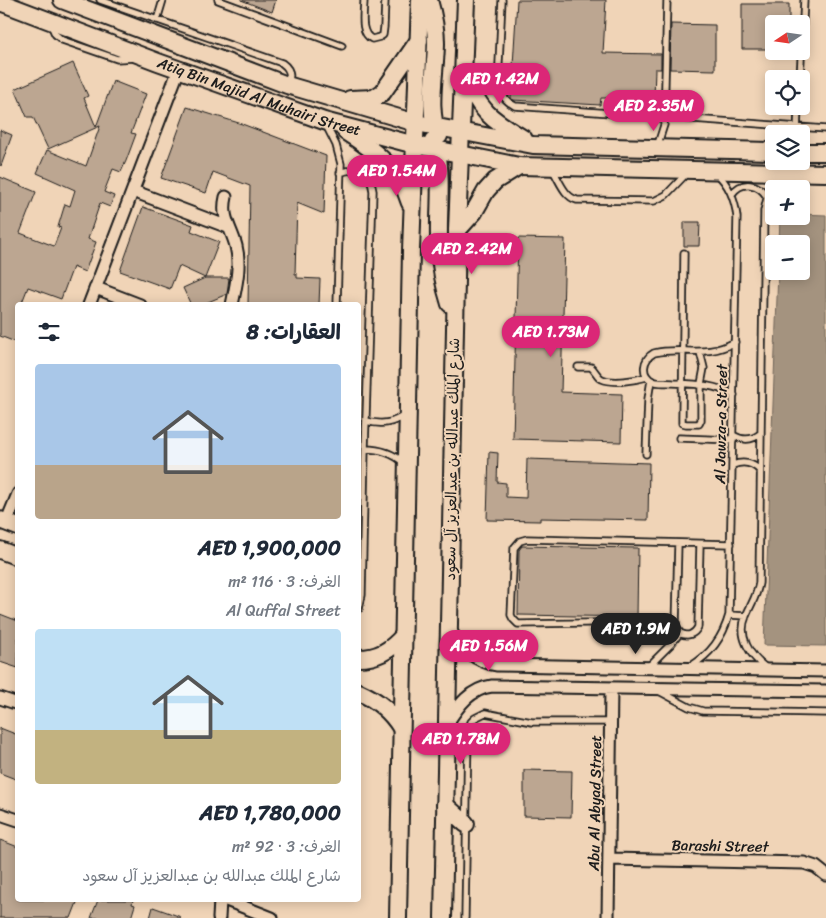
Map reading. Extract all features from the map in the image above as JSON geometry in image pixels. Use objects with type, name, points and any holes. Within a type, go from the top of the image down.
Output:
[{"type":"main road","name":"Atiq Bin Majid Al Muhairi Street","points":[[62,0],[287,85],[416,123],[533,145],[765,151]]},
{"type":"main road","points":[[398,918],[412,213],[420,0]]},
{"type":"main road","points":[[429,0],[436,42],[434,126],[444,143],[459,155]]},
{"type":"main road","name":"شارع الملك عبدالله بن عبدالعزيز آل سعود","points":[[443,918],[457,231],[466,0]]},
{"type":"main road","name":"Atiq Bin Majid Al Muhairi Street","points":[[4,8],[50,21],[179,70],[324,121],[459,155],[519,166],[826,173]]},
{"type":"main road","points":[[335,100],[362,99],[379,95],[394,78],[419,40]]},
{"type":"main road","points":[[463,66],[472,91],[485,113],[533,145]]},
{"type":"main road","points":[[324,121],[357,139],[390,168],[408,194],[412,213]]},
{"type":"main road","points":[[416,123],[429,134],[437,150],[440,252],[445,286],[455,319]]},
{"type":"main road","points":[[810,152],[826,152]]},
{"type":"main road","points":[[457,231],[474,212],[486,191],[495,181],[519,166]]},
{"type":"main road","points":[[0,550],[15,555]]},
{"type":"main road","points":[[361,658],[384,653],[403,636]]},
{"type":"main road","points":[[361,693],[380,704],[392,715],[401,728]]},
{"type":"main road","points":[[445,805],[466,824]]},
{"type":"street","points":[[90,302],[179,70]]},
{"type":"street","points":[[133,190],[228,227]]},
{"type":"street","points":[[226,197],[224,209],[228,227],[236,246],[238,261],[238,277],[233,302]]},
{"type":"street","points":[[96,288],[132,302]]},
{"type":"street","points":[[8,524],[15,503]]},
{"type":"street","points":[[449,625],[457,640],[476,658],[493,664],[826,671]]},
{"type":"street","points":[[504,686],[502,674],[508,665]]},
{"type":"street","points":[[447,723],[469,695],[486,687],[826,691]]},
{"type":"street","name":"Abu Al Abyad Street","points":[[608,918],[611,688]]},
{"type":"street","points":[[0,698],[15,703]]},
{"type":"street","points":[[0,814],[15,819]]},
{"type":"street","name":"Barashi Street","points":[[609,859],[804,863],[816,866],[826,874]]},
{"type":"street","points":[[219,918],[220,902]]},
{"type":"street","points":[[231,902],[272,918]]},
{"type":"lane","points":[[100,0],[282,63],[290,72],[287,85]]},
{"type":"lane","points":[[157,20],[163,0]]},
{"type":"lane","points":[[218,0],[342,46]]},
{"type":"lane","points":[[364,0],[364,30],[366,36],[372,39],[380,38],[384,31],[385,0]]},
{"type":"lane","points":[[502,0],[498,84],[501,95],[509,103],[520,107],[765,128]]},
{"type":"lane","points":[[657,147],[662,133],[664,118],[667,0]]},
{"type":"lane","points":[[800,70],[804,0]]},
{"type":"lane","points":[[324,121],[339,155],[337,302]]},
{"type":"lane","points":[[810,130],[826,129]]},
{"type":"lane","points":[[551,167],[567,194],[577,200],[654,201],[666,195],[689,170]]},
{"type":"lane","points":[[340,173],[351,170],[362,172],[370,180],[374,191],[361,600]]},
{"type":"lane","name":"Al Jawza-a Street","points":[[687,669],[703,658],[717,643],[726,626],[729,615],[737,217],[732,194],[724,181],[713,170]]},
{"type":"lane","points":[[775,180],[780,172]]},
{"type":"lane","points":[[732,194],[740,187],[750,184],[760,188],[765,196]]},
{"type":"lane","points":[[765,209],[758,591],[754,603],[746,616],[743,628],[746,642],[753,656],[770,671]]},
{"type":"lane","points":[[684,253],[682,422],[686,424],[699,424],[701,420],[701,384],[704,368],[700,352]]},
{"type":"lane","points":[[646,454],[649,379],[645,373],[644,364],[650,355],[658,352],[700,352],[720,349],[735,342]]},
{"type":"lane","points":[[578,367],[591,367],[604,380],[649,379],[656,382],[701,384],[719,388],[734,395]]},
{"type":"lane","points":[[366,421],[382,424],[392,422],[408,413]]},
{"type":"lane","points":[[679,438],[733,438],[745,440],[754,438],[761,433]]},
{"type":"lane","points":[[365,449],[382,450],[400,459],[406,465]]},
{"type":"lane","points":[[733,464],[748,463],[757,467],[760,471]]},
{"type":"lane","points":[[676,626],[652,622],[518,624],[511,615],[515,564],[514,548],[524,539],[731,544]]},
{"type":"lane","points":[[678,543],[676,626],[680,633],[690,635],[698,627],[700,544]]},
{"type":"lane","points":[[729,615],[746,616]]},
{"type":"lane","points":[[647,668],[672,644],[680,633]]},
{"type":"lane","points":[[654,688],[689,707],[703,711],[826,713]]},
{"type":"lane","points":[[465,918],[468,733],[469,727],[475,718],[480,714],[490,713],[532,722],[611,722]]},
{"type":"shaded area","points":[[810,214],[826,215],[826,646],[764,645],[778,280],[810,280],[810,235],[779,235],[780,225],[810,225]]},
{"type":"building","points":[[241,0],[276,0],[272,12]]},
{"type":"building","points":[[517,0],[606,0],[603,53],[661,54],[661,69],[655,69],[654,98],[601,98],[600,105],[513,100],[511,98]]},
{"type":"building","points":[[742,4],[789,4],[789,15],[765,15],[765,49],[742,49]]},
{"type":"building","points":[[671,24],[715,25],[715,70],[670,69]]},
{"type":"building","points":[[73,63],[88,96],[84,98],[96,127],[113,81],[146,94],[131,133],[136,134],[126,161],[121,172],[113,169],[104,192],[114,196],[110,207],[100,203],[88,239],[96,242],[85,272],[73,267],[61,299],[28,287],[22,302],[15,302],[15,342],[0,336],[0,177],[36,192],[20,233],[54,246],[61,228],[58,227],[65,204],[70,206],[75,190],[37,173],[47,150],[86,166],[100,126],[48,149],[33,117],[27,117],[15,89]]},
{"type":"building","points":[[187,107],[242,124],[326,156],[324,214],[297,203],[295,274],[297,274],[297,278],[320,279],[319,302],[248,302],[250,186],[213,172],[206,193],[161,178]]},
{"type":"building","points":[[0,130],[12,135],[1,166],[0,165]]},
{"type":"building","points":[[143,207],[193,225],[191,231],[219,242],[205,278],[179,266],[170,289],[120,271]]},
{"type":"building","points":[[684,222],[700,222],[699,246],[684,246]]},
{"type":"building","points":[[518,238],[565,239],[561,392],[622,394],[621,442],[513,439]]},
{"type":"building","points":[[205,278],[229,278],[227,294],[208,302],[190,302],[183,288]]},
{"type":"building","points":[[489,452],[498,453],[497,482],[506,483],[506,497],[526,498],[527,459],[649,463],[648,520],[540,518],[540,521],[487,520]]},
{"type":"building","points":[[522,546],[638,548],[637,617],[518,615],[519,550]]},
{"type":"building","points":[[0,614],[15,620],[15,667],[0,662]]},
{"type":"building","points":[[0,728],[15,734],[15,779],[0,773]]},
{"type":"building","points":[[524,770],[572,771],[571,817],[524,816]]},
{"type":"building","points":[[0,840],[15,846],[15,902],[77,902],[71,918],[0,918]]},
{"type":"building","points":[[97,902],[132,902],[132,904],[135,905],[131,918],[91,918]]},
{"type":"building","points":[[153,907],[181,917],[150,918]]}]
